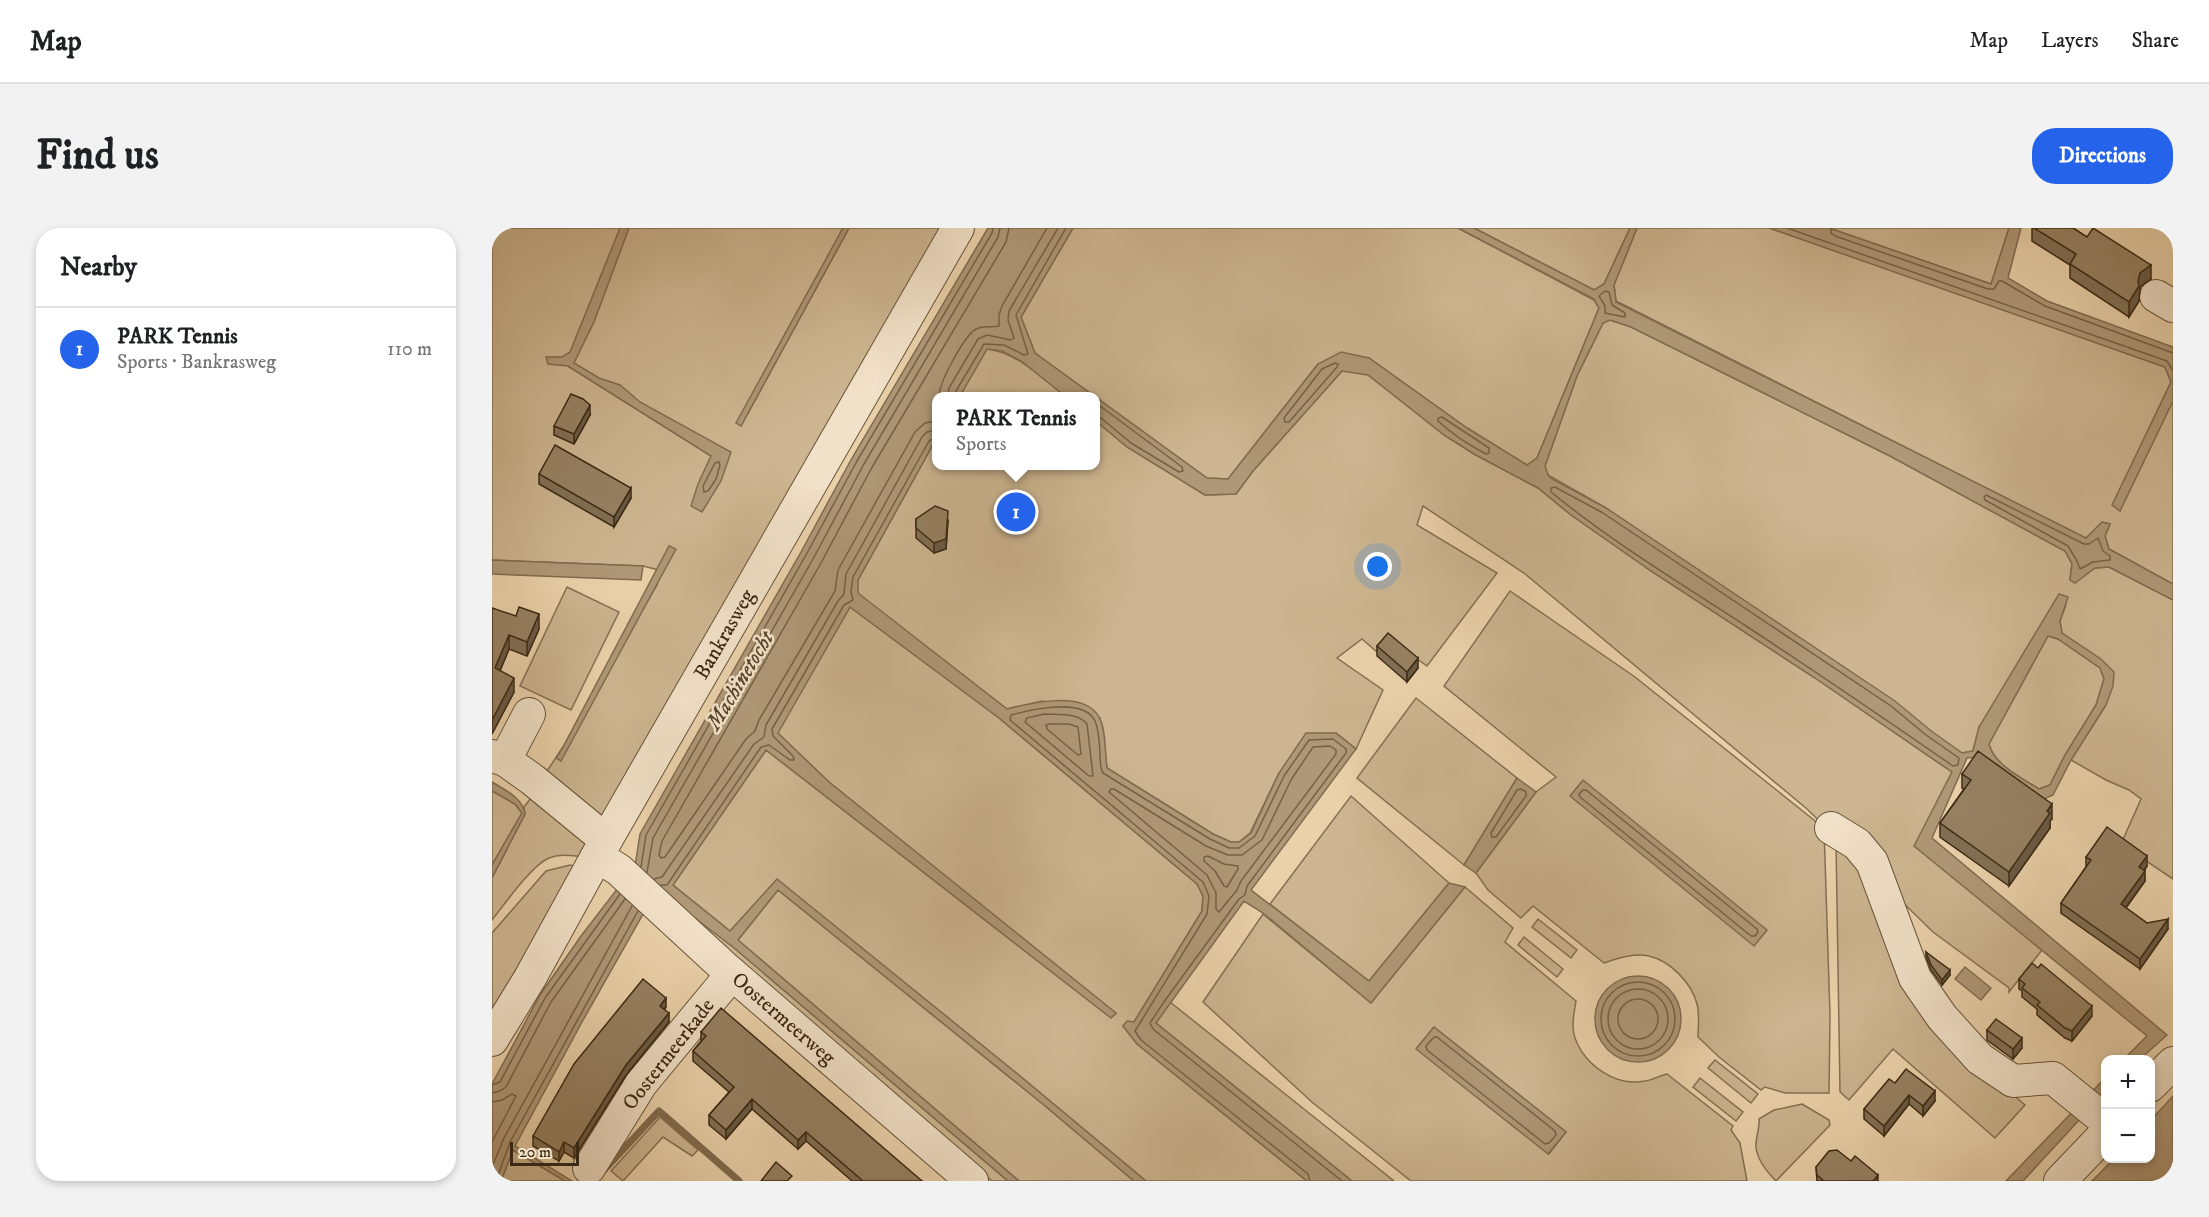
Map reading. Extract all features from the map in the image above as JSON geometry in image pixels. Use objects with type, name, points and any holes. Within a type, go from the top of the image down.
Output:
[{"type":"street","name":"Bankrasweg","points":[[492,1040],[607,855],[888,346],[958,228]]},
{"type":"street","points":[[498,758],[529,714]]},
{"type":"street","name":"Oostermeerweg","points":[[498,758],[533,780],[607,855],[732,974],[972,1181]]},
{"type":"street","points":[[1831,828],[1857,844],[1872,862],[1915,978],[1942,1017],[1980,1059],[2013,1081],[2053,1078],[2096,1116],[2060,1181]]},
{"type":"street","name":"Oostermeerkade","points":[[589,1168],[641,1084],[732,974]]},
{"type":"street","points":[[2155,1082],[2173,1063]]},
{"type":"shaded area","points":[[492,228],[843,228],[741,426],[849,228],[946,228],[600,827],[545,774],[657,585],[666,553],[659,570],[643,566],[492,560]],"holes":[[[568,366],[723,451],[711,456]]]},
{"type":"shaded area","points":[[1073,228],[1458,228],[1594,300],[1599,308],[1537,458],[1527,465],[1467,428],[1369,358],[1318,364],[1228,479],[1207,478],[1100,400],[1100,392],[1089,392],[1035,353],[1021,317]]},
{"type":"shaded area","points":[[1474,228],[1630,228],[1604,284],[1594,290]]},
{"type":"shaded area","points":[[1637,228],[1772,228],[2165,367],[2171,382],[2115,500],[2173,400],[2173,584],[2109,549],[2105,536],[2110,524],[2102,522],[2087,539],[1616,301],[1614,285]]},
{"type":"shaded area","points":[[1829,228],[2009,228],[1991,284]]},
{"type":"shaded area","points":[[1610,320],[1631,327],[1890,456],[2065,551],[2072,564],[2070,579],[2095,568],[2109,567],[2173,600],[2173,879],[2121,844],[2141,799],[2129,790],[2071,760],[2106,705],[2108,668],[2100,659],[2062,633],[2060,621],[2066,605],[1979,727],[1973,751],[1962,753],[1606,508],[1548,475],[1545,466],[1577,376],[1603,323]]},
{"type":"shaded area","points":[[987,349],[1009,355],[1060,392],[962,392]]},
{"type":"shaded area","points":[[1342,371],[1367,374],[1444,435],[1474,454],[1538,488],[1571,515],[1651,571],[1815,678],[1952,772],[1915,846],[2042,950],[2009,992],[2009,988],[1933,932],[1807,809],[1524,573],[1423,506],[1417,525],[1497,573],[1427,666],[1390,640],[1377,652],[1362,639],[1337,658],[1383,690],[1356,749],[1336,733],[1279,773],[1250,833],[1239,842],[1231,842],[1213,834],[1107,768],[1100,718],[1042,701],[1007,709],[857,593],[858,580],[932,446],[932,470],[1100,470],[1100,424],[1127,447],[1205,495],[1236,494],[1253,471]]},
{"type":"shaded area","points":[[567,587],[619,612],[571,710],[520,686]]},
{"type":"shaded area","points":[[1510,591],[1635,677],[1824,828],[1830,1015],[1829,1093],[1785,1093],[1765,1087],[1761,1090],[1698,1037],[1697,1004],[1685,981],[1673,968],[1657,959],[1643,955],[1626,956],[1604,963],[1533,906],[1521,918],[1488,890],[1476,873],[1536,792],[1556,777],[1444,686]]},
{"type":"shaded area","points":[[850,607],[999,718],[1197,884],[1203,896],[1202,911],[1134,1022],[1123,1026],[1137,1044],[1307,1181],[1146,1181],[777,880],[730,931],[673,885],[766,750],[1111,1017],[1116,1014],[829,782],[777,733]]},
{"type":"shaded area","points":[[2048,636],[2058,639],[2100,668],[2104,679],[2096,705],[2065,755],[2050,785],[2039,789],[2003,765],[1992,752],[1989,744]]},
{"type":"shaded area","points":[[1416,698],[1517,778],[1464,865],[1357,778]]},
{"type":"shaded area","points":[[492,791],[515,804],[522,813],[492,865]]},
{"type":"shaded area","points":[[534,794],[587,834],[586,857],[558,856],[542,862],[492,920],[492,878],[525,814],[524,807]]},
{"type":"shaded area","points":[[1351,796],[1449,883],[1369,981],[1270,904]]},
{"type":"shaded area","points":[[1836,841],[1870,876],[1967,1055],[2025,1105],[1995,1138],[1893,1049],[1849,1100],[1840,1092]]},
{"type":"shaded area","points":[[570,865],[579,868],[492,1022],[492,933],[546,871]]},
{"type":"shaded area","points":[[1465,887],[1513,928],[1505,942],[1576,1001],[1573,1020],[1574,1034],[1586,1057],[1602,1072],[1623,1081],[1648,1080],[1667,1074],[1733,1126],[1731,1130],[1740,1143],[1747,1181],[1411,1181],[1313,1103],[1203,1002],[1263,914],[1371,1003]],"holes":[[[1434,1027],[1566,1132],[1549,1154],[1417,1048]]]},
{"type":"shaded area","points":[[659,890],[733,947],[1008,1181],[992,1181],[754,972],[743,974]]},
{"type":"shaded area","points":[[778,890],[1044,1105],[1134,1181],[1019,1181],[738,940]]},
{"type":"shaded area","points":[[1538,919],[1577,950],[1571,958],[1532,927]]},
{"type":"shaded area","points":[[1524,937],[1563,969],[1557,977],[1518,945]]},
{"type":"shaded area","points":[[1170,1002],[1394,1181],[1352,1181],[1156,1023]]},
{"type":"shaded area","points":[[1715,1060],[1758,1094],[1751,1103],[1708,1068]]},
{"type":"shaded area","points":[[1700,1078],[1743,1112],[1736,1121],[1693,1087]]},
{"type":"shaded area","points":[[1802,1104],[1829,1120],[1830,1125],[1776,1181],[1763,1166],[1757,1153],[1759,1119],[1774,1110]]},
{"type":"shaded area","points":[[660,1117],[698,1150],[692,1156],[663,1137],[623,1181],[611,1171]]},
{"type":"shaded area","points":[[513,1150],[565,1181],[501,1181]]},
{"type":"water","points":[[620,228],[629,228],[594,322],[574,363],[599,378],[620,385],[640,402],[731,452],[721,481],[702,512],[691,506],[711,456],[568,366],[548,364],[546,357],[562,357],[570,352]]},
{"type":"water","points":[[843,228],[849,228],[741,426],[736,423]]},
{"type":"water","name":"Machinetocht","points":[[988,228],[1073,228],[1021,317],[1035,353],[1089,392],[1060,392],[1021,361],[1002,351],[987,349],[962,392],[932,392],[932,446],[858,580],[858,593],[1007,709],[1043,702],[1070,701],[1092,709],[1099,717],[1103,728],[1107,768],[1213,834],[1231,842],[1239,842],[1251,833],[1279,773],[1306,733],[1336,733],[1356,749],[1251,890],[1369,981],[1449,883],[1465,887],[1371,1003],[1263,913],[1244,901],[1156,1023],[1352,1181],[1307,1181],[1137,1044],[1123,1026],[1127,1021],[1134,1022],[1202,911],[1203,896],[1197,884],[999,718],[850,607],[778,733],[829,782],[1116,1013],[1111,1018],[766,750],[673,885],[730,931],[777,879],[1146,1181],[1134,1181],[1044,1105],[778,890],[738,940],[1019,1181],[1008,1181],[733,947],[659,891],[646,909],[582,1022],[515,1146],[572,1181],[565,1181],[513,1150],[501,1181],[492,1181],[492,1084],[540,995],[581,936],[635,866],[640,834],[852,458]]},
{"type":"water","points":[[1458,228],[1474,228],[1594,290],[1604,284],[1630,228],[1637,228],[1614,285],[1616,302],[2086,538],[2102,522],[2110,524],[2105,536],[2109,549],[2173,584],[2173,600],[2109,567],[2095,568],[2075,583],[2070,580],[2072,564],[2065,551],[1890,456],[1631,327],[1610,320],[1603,323],[1577,376],[1545,466],[1552,479],[1606,508],[1895,701],[1962,753],[1973,751],[1979,727],[2059,594],[2068,597],[2060,621],[2062,633],[2101,659],[2114,672],[2113,686],[2106,705],[2071,760],[2053,795],[2040,801],[1981,757],[1967,758],[1932,838],[2167,1035],[2144,1055],[2128,1055],[2147,1036],[1914,846],[1952,772],[1815,678],[1651,571],[1571,515],[1538,488],[1474,454],[1444,435],[1368,375],[1342,371],[1253,471],[1236,494],[1205,495],[1127,447],[1100,424],[1100,400],[1207,478],[1228,479],[1318,364],[1341,352],[1369,358],[1467,428],[1527,465],[1537,458],[1599,308],[1594,299]],"holes":[[[2048,636],[2058,639],[2100,668],[2104,679],[2096,705],[2065,755],[2050,785],[2039,789],[2003,765],[1992,752],[1989,744]]]},
{"type":"water","points":[[1769,228],[1829,228],[1991,284],[2009,228],[2021,228],[2008,278],[2047,301],[2173,347],[2173,401],[2120,511],[2112,505],[2171,382],[2165,367]]},
{"type":"water","points":[[669,546],[676,549],[561,761],[556,758]]},
{"type":"water","points":[[492,560],[643,566],[641,580],[492,574]]},
{"type":"water","points":[[1517,778],[1536,792],[1476,873],[1464,865]]},
{"type":"water","points":[[1583,780],[1767,930],[1754,946],[1570,796]]},
{"type":"water","points":[[492,782],[517,799],[524,808],[525,814],[492,878],[492,865],[522,813],[515,804],[492,791]]},
{"type":"water","points":[[1965,967],[1991,988],[1981,1000],[1955,979]]},
{"type":"water","points":[[1638,976],[1655,979],[1669,988],[1678,1002],[1681,1019],[1678,1036],[1669,1050],[1655,1059],[1638,1062],[1621,1059],[1607,1050],[1598,1036],[1595,1019],[1598,1002],[1607,988],[1621,979]]},
{"type":"water","points":[[1434,1027],[1566,1132],[1548,1154],[1416,1049]]},
{"type":"water","points":[[2101,1082],[2101,1096],[2023,1181],[2006,1181]]},
{"type":"water","points":[[2173,1096],[2173,1181],[2092,1181],[2110,1163],[2155,1163],[2155,1116]]},
{"type":"building","points":[[2034,228],[2073,228],[2087,237],[2093,228],[2151,265],[2140,273],[2139,286],[2129,302],[2070,264],[2076,254]]},
{"type":"building","points":[[571,394],[590,405],[574,434],[554,426]]},
{"type":"building","points":[[555,445],[631,488],[614,517],[539,474]]},
{"type":"building","points":[[935,506],[948,511],[946,539],[934,543],[916,528],[916,519]]},
{"type":"building","points":[[519,607],[539,614],[527,642],[509,635],[495,668],[514,678],[492,720],[492,608],[516,616]]},
{"type":"building","points":[[1388,633],[1418,658],[1407,672],[1377,646]]},
{"type":"building","points":[[1978,751],[2052,804],[2047,811],[2050,813],[2009,872],[1940,823],[1971,780],[1962,774]]},
{"type":"building","points":[[2107,827],[2147,856],[2139,867],[2145,871],[2121,904],[2147,923],[2168,919],[2140,959],[2061,903],[2091,860],[2086,857]]},
{"type":"building","points":[[1926,952],[1950,970],[1942,980],[1931,965]]},
{"type":"building","points":[[2032,963],[2038,968],[2041,964],[2092,1006],[2072,1031],[2037,1005],[2040,1002],[2022,988],[2025,984],[2019,979]]},
{"type":"building","points":[[643,979],[666,998],[660,1006],[669,1013],[626,1065],[574,1148],[564,1142],[559,1152],[533,1136],[574,1064]]},
{"type":"building","points":[[721,1008],[922,1181],[863,1181],[806,1132],[798,1140],[752,1099],[726,1130],[709,1115],[734,1087],[693,1051],[706,1036],[701,1032]]},
{"type":"building","points":[[1996,1019],[2022,1038],[2013,1049],[1987,1030]]},
{"type":"building","points":[[1906,1069],[1935,1091],[1923,1106],[1909,1095],[1884,1126],[1864,1109],[1889,1079],[1895,1083]]},
{"type":"building","points":[[1837,1150],[1851,1161],[1855,1156],[1878,1175],[1873,1181],[1824,1181],[1817,1175],[1816,1167],[1829,1151]]},
{"type":"building","points":[[776,1162],[792,1176],[787,1181],[761,1181]]},
{"type":"waterway","points":[[604,1170],[659,1111],[739,1181]]},
{"type":"place","name":"PARK Tennis","points":[[1016,512]]}]
